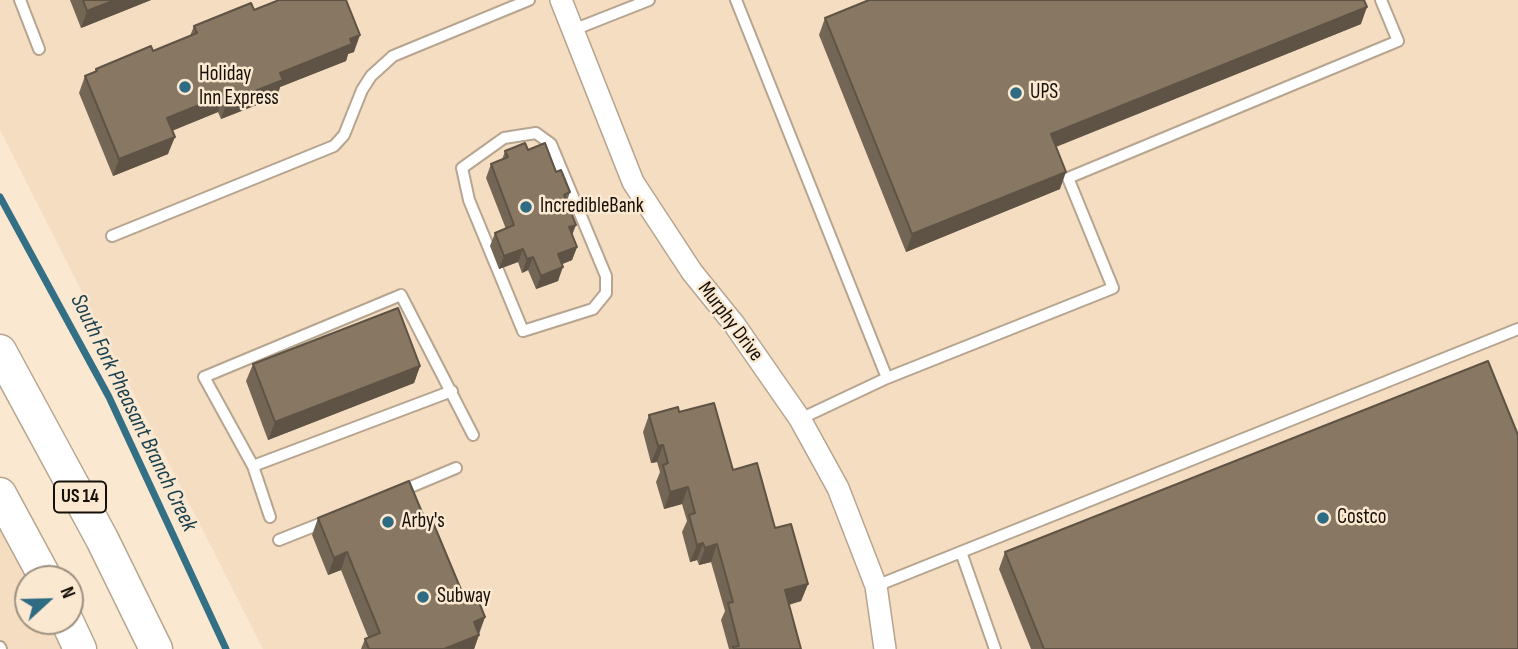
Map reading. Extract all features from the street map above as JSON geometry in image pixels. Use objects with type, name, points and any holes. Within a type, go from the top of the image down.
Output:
[{"type":"main road","name":"US 14","points":[[0,351],[102,539],[156,649]]},
{"type":"main road","points":[[0,494],[38,565]]},
{"type":"street","name":"Murphy Drive","points":[[561,0],[633,182],[692,272],[734,324],[800,419],[838,488],[876,586],[885,649]]},
{"type":"lane","points":[[20,0],[39,49]]},
{"type":"lane","points":[[112,236],[334,146],[344,135],[362,90],[371,76],[393,56],[530,0]]},
{"type":"lane","points":[[573,30],[649,0]]},
{"type":"lane","points":[[736,0],[887,378]]},
{"type":"lane","points":[[800,419],[887,378],[1113,288],[1068,178],[1398,41],[1381,0]]},
{"type":"lane","points":[[536,133],[551,144],[606,276],[606,293],[593,309],[523,331],[469,200],[462,168],[504,138],[536,133]]},
{"type":"lane","points":[[270,517],[253,466],[204,377],[401,295],[473,435]]},
{"type":"lane","points":[[876,586],[1518,329]]},
{"type":"lane","points":[[253,466],[452,391]]},
{"type":"lane","points":[[393,494],[456,468]]},
{"type":"lane","points":[[279,540],[342,515]]},
{"type":"lane","points":[[961,552],[995,649]]},
{"type":"shaded area","points":[[0,0],[1518,0],[1518,649],[263,649],[0,130]]},
{"type":"shaded area","points":[[0,494],[38,565],[14,565],[14,635],[74,635],[80,649],[0,649]]},
{"type":"building","points":[[83,0],[115,0],[87,11]]},
{"type":"building","name":"Holiday Inn Express","points":[[279,0],[346,0],[360,35],[350,39],[352,44],[280,73],[283,80],[227,102],[224,95],[167,118],[175,137],[119,159],[85,76],[151,46],[153,51],[197,33],[194,26],[251,3],[254,10]]},
{"type":"building","name":"UPS","points":[[869,0],[1364,0],[1367,7],[1051,134],[1066,172],[912,234],[825,18]]},
{"type":"building","points":[[525,143],[528,150],[545,143],[556,172],[561,170],[570,192],[564,195],[576,225],[569,227],[577,247],[558,254],[563,267],[541,276],[533,257],[527,259],[523,249],[504,256],[495,233],[514,225],[491,164],[508,157],[505,151]]},
{"type":"building","points":[[398,308],[420,366],[275,422],[253,364]]},
{"type":"building","name":"Costco","points":[[1488,361],[1518,435],[1518,649],[1044,649],[1005,552]]},
{"type":"building","points":[[714,403],[733,470],[757,463],[775,528],[791,524],[808,584],[785,590],[801,649],[734,649],[733,647],[739,646],[728,603],[733,602],[717,544],[705,548],[703,543],[697,545],[689,515],[695,513],[688,487],[670,492],[663,465],[668,463],[663,445],[658,446],[649,415],[678,407],[679,412]]},
{"type":"building","points":[[409,481],[426,522],[432,520],[467,604],[478,600],[485,617],[474,622],[479,635],[444,649],[369,649],[365,639],[380,633],[347,552],[334,558],[318,518]]},
{"type":"waterway","name":"South Fork Pheasant Branch Creek","points":[[0,197],[109,397],[226,649]]},
{"type":"place","name":"Holiday Inn Express","points":[[185,87]]},
{"type":"place","name":"UPS","points":[[1016,93]]},
{"type":"place","name":"IncredibleBank","points":[[526,207]]},
{"type":"place","name":"Costco","points":[[1323,518]]},
{"type":"place","name":"Arby's","points":[[388,522]]},
{"type":"place","name":"Subway","points":[[423,597]]}]
